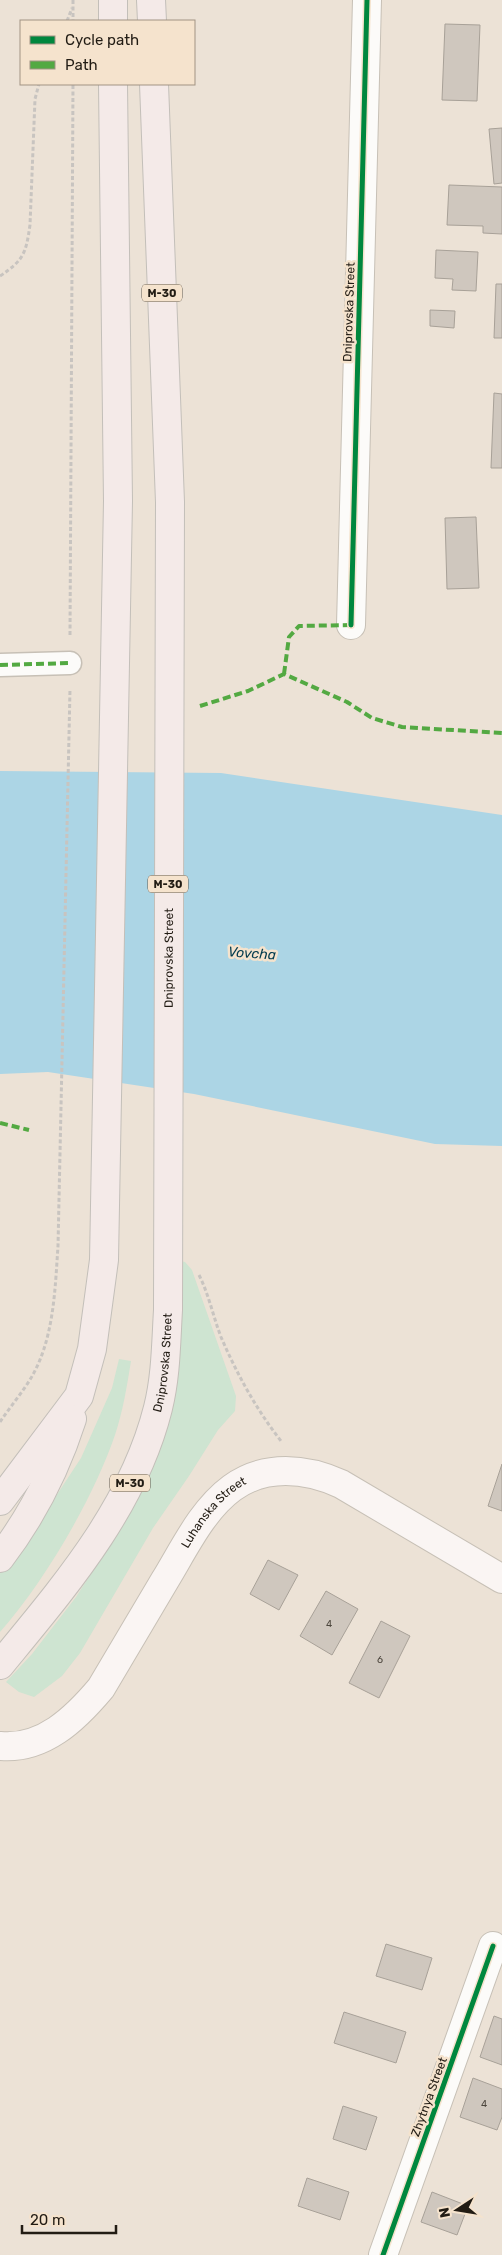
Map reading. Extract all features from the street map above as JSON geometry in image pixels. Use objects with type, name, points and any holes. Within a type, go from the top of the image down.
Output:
[{"type":"highway","points":[[113,0],[113,20]]},
{"type":"highway","points":[[151,0],[152,20]]},
{"type":"highway","points":[[0,1558],[34,1508],[65,1439],[92,1350],[104,1260],[118,501],[114,85]]},
{"type":"highway","name":"Dniprovska Street","points":[[0,1665],[58,1595],[98,1541],[126,1493],[143,1456],[158,1407],[166,1362],[168,1265],[170,502],[154,85]]},
{"type":"highway","points":[[0,1501],[79,1396]]},
{"type":"main road","name":"Luhanska Street","points":[[0,1746],[11,1747],[36,1742],[61,1728],[85,1707],[101,1688],[192,1535],[212,1508],[232,1488],[252,1478],[272,1472],[298,1470],[323,1475],[502,1579]]},
{"type":"street","name":"Dniprovska Street","points":[[350,625],[367,0]]},
{"type":"street","points":[[0,665],[70,663]]},
{"type":"street","name":"Zhytnya Street","points":[[383,2255],[493,1946]]},
{"type":"path","points":[[67,20],[73,2]]},
{"type":"path","points":[[73,2],[73,20]]},
{"type":"path","points":[[0,276],[18,264],[27,245],[30,225],[35,99],[40,85]]},
{"type":"path","points":[[0,1422],[32,1377],[45,1343],[53,1305],[58,1246],[70,663],[73,85]]},
{"type":"path","points":[[199,1273],[206,1288],[220,1335],[240,1379],[266,1422],[286,1448],[310,1473]]},
{"type":"green space","points":[[176,1260],[185,1262],[192,1270],[236,1396],[235,1411],[218,1430],[153,1528],[80,1653],[62,1676],[34,1697],[19,1692],[6,1682],[32,1654],[76,1597],[112,1541],[147,1479]]},
{"type":"green space","points":[[119,1359],[131,1361],[120,1417],[106,1460],[81,1512],[50,1564],[34,1589],[0,1632],[0,1571],[31,1534],[81,1458],[112,1388]]},
{"type":"water","name":"Vovcha","points":[[0,771],[221,773],[502,815],[502,1146],[435,1144],[194,1094],[48,1072],[0,1074]]},
{"type":"building","points":[[445,24],[480,25],[477,101],[442,100]]},
{"type":"building","points":[[502,128],[502,183],[494,184],[489,129]]},
{"type":"building","points":[[449,185],[502,187],[502,234],[483,233],[483,226],[447,225]]},
{"type":"building","points":[[436,250],[478,252],[476,291],[452,290],[453,279],[435,278]]},
{"type":"building","points":[[496,284],[502,284],[502,338],[494,338]]},
{"type":"building","points":[[430,310],[455,311],[454,328],[430,326]]},
{"type":"building","points":[[494,393],[502,394],[502,468],[491,468]]},
{"type":"building","points":[[476,517],[479,588],[447,589],[445,518]]},
{"type":"building","points":[[502,1464],[502,1511],[488,1506]]},
{"type":"building","points":[[268,1560],[298,1575],[279,1610],[250,1594]]},
{"type":"building","points":[[326,1591],[358,1609],[332,1655],[300,1636]]},
{"type":"building","points":[[381,1621],[410,1636],[379,1698],[349,1683]]},
{"type":"building","points":[[386,1944],[432,1958],[422,1990],[376,1976]]},
{"type":"building","points":[[344,2012],[406,2032],[396,2063],[334,2043]]},
{"type":"building","points":[[494,2016],[502,2019],[502,2065],[480,2057]]},
{"type":"building","points":[[473,2078],[502,2089],[502,2117],[497,2130],[460,2117]]},
{"type":"building","points":[[343,2106],[377,2117],[366,2150],[333,2139]]},
{"type":"building","points":[[307,2178],[349,2192],[340,2220],[298,2206]]},
{"type":"building","points":[[432,2192],[468,2206],[457,2235],[421,2222]]},
{"type":"marked path","points":[[284,674],[289,637],[299,626],[351,625]]},
{"type":"marked path","points":[[0,665],[70,663]]},
{"type":"marked path","points":[[200,706],[248,691],[284,674],[347,702],[372,718],[402,727],[502,733]]},
{"type":"marked path","points":[[0,1123],[29,1130]]},
{"type":"cycle path","points":[[351,625],[367,0]]},
{"type":"cycle path","points":[[383,2255],[493,1946]]}]
